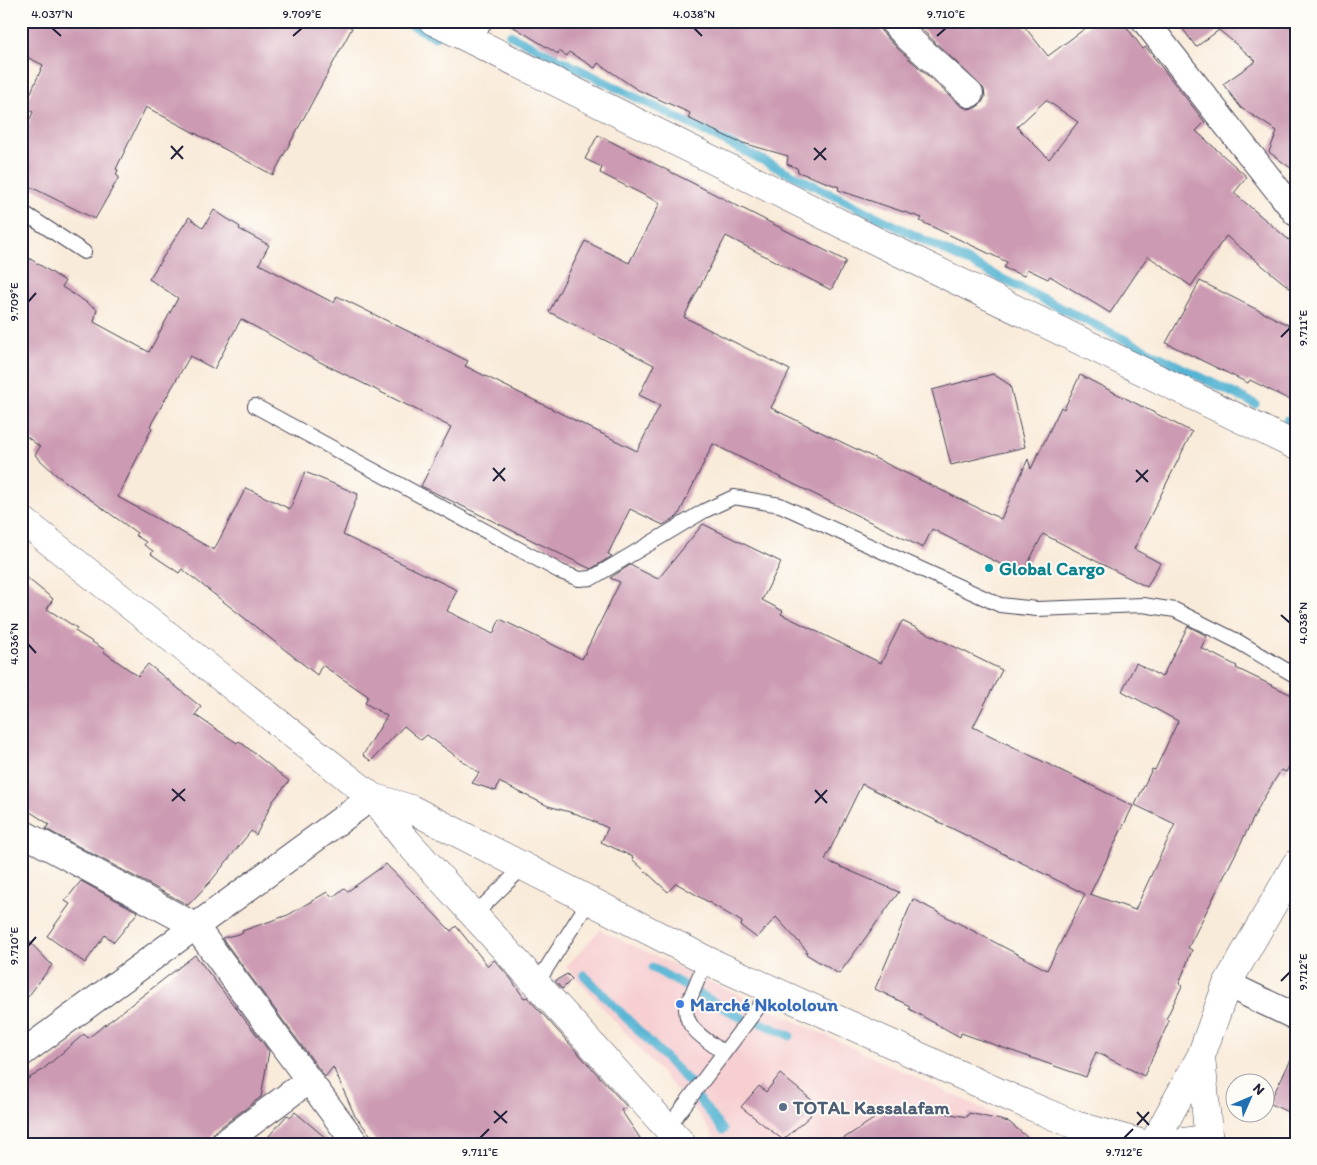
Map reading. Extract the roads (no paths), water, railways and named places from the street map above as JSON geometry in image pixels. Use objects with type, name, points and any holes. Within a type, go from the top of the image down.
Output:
[{"type":"street","points":[[433,21],[473,30],[880,244],[1295,443]]},
{"type":"street","points":[[892,21],[970,94]]},
{"type":"street","points":[[1145,21],[1296,213]]},
{"type":"street","points":[[21,519],[372,797],[404,838],[675,1136]]},
{"type":"street","points":[[372,797],[411,809],[589,902],[706,960],[1076,1125],[1144,1144]]},
{"type":"street","points":[[21,1054],[372,797]]},
{"type":"street","points":[[21,832],[195,926],[356,1144]]},
{"type":"street","points":[[1153,1144],[1201,1056],[1227,984],[1296,864]]},
{"type":"street","points":[[1227,984],[1296,1017]]},
{"type":"street","points":[[1166,1144],[1208,1141],[1201,1056]]},
{"type":"street","points":[[223,1144],[309,1080]]},
{"type":"lane","points":[[21,211],[84,252]]},
{"type":"lane","points":[[255,406],[561,572],[579,579],[592,578],[704,510],[734,497],[780,505],[1000,605],[1037,609],[1144,605],[1175,610],[1237,640],[1296,676]]},
{"type":"lane","points":[[475,914],[523,867]]},
{"type":"lane","points":[[537,983],[589,902]]},
{"type":"lane","points":[[706,960],[686,1008],[686,1017],[691,1027],[724,1053]]},
{"type":"lane","points":[[675,1136],[724,1053],[772,989]]},
{"type":"waterway","points":[[404,21],[435,37]]},
{"type":"waterway","points":[[510,35],[1255,404]]},
{"type":"waterway","points":[[1287,420],[1291,419],[1296,409]]},
{"type":"waterway","points":[[653,968],[749,1022],[752,1019],[790,1036]]},
{"type":"waterway","points":[[584,975],[697,1090],[694,1093],[723,1130]]},
{"type":"place","name":"Global Cargo","points":[[989,568]]},
{"type":"place","name":"Marché Nkololoun","points":[[680,1004]]},
{"type":"place","name":"TOTAL Kassalafam","points":[[783,1107]]}]
